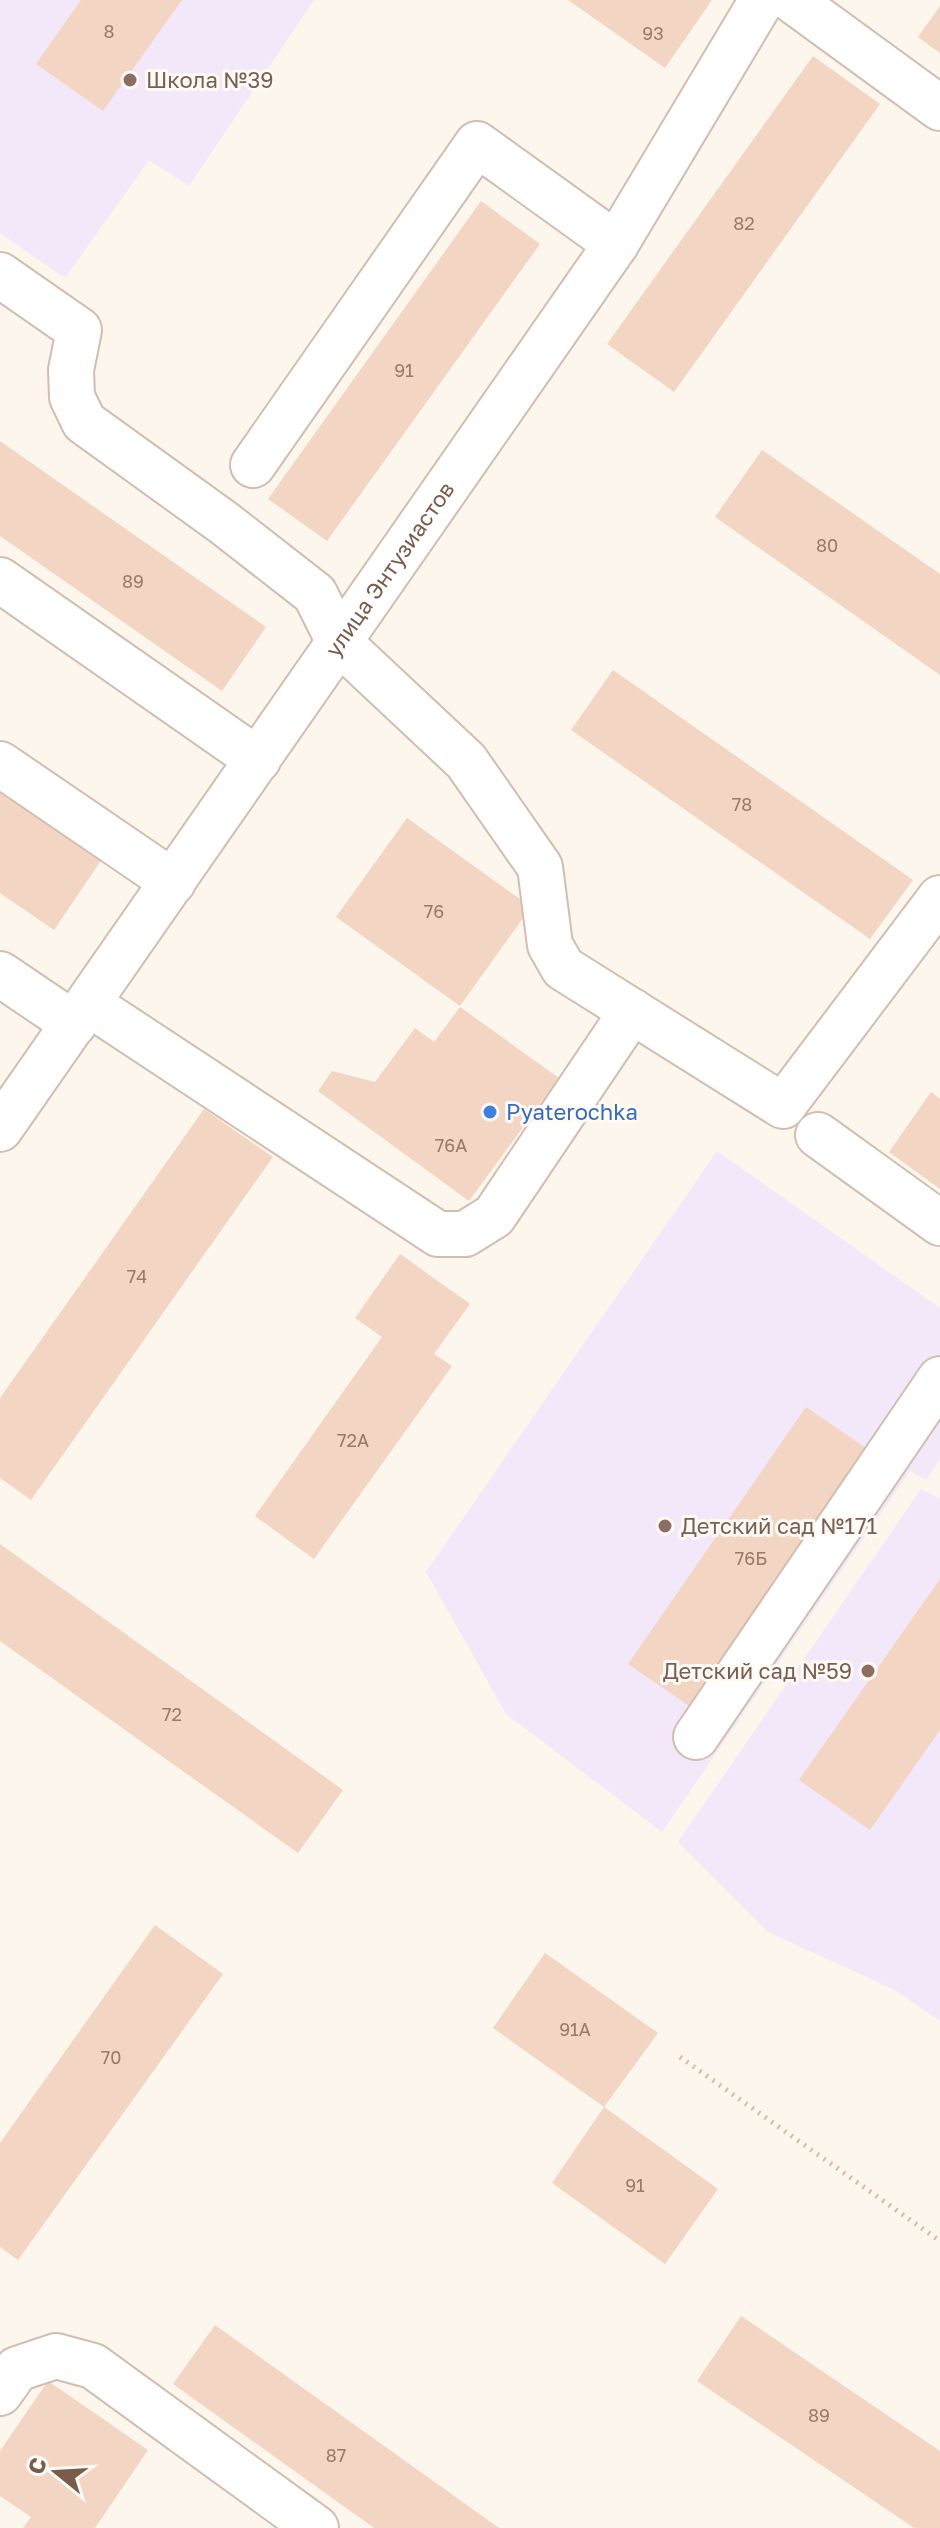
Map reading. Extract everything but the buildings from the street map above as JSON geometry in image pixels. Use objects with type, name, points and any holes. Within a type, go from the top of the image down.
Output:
[{"type":"street","name":"улица Энтузиастов","points":[[0,1129],[616,244],[762,0]]},
{"type":"street","points":[[792,0],[940,108]]},
{"type":"street","points":[[253,465],[477,144],[616,244]]},
{"type":"street","points":[[0,275],[79,330],[71,370],[72,397],[84,422],[224,523],[315,594],[339,642],[466,761],[540,867],[550,945],[563,968],[783,1106],[940,898]]},
{"type":"street","points":[[0,580],[258,760]]},
{"type":"street","points":[[0,764],[173,882]]},
{"type":"street","points":[[0,974],[81,1014],[438,1234],[465,1234],[494,1216],[632,1011]]},
{"type":"street","points":[[818,1135],[940,1223]]},
{"type":"street","points":[[696,1737],[940,1379]]},
{"type":"street","points":[[0,2393],[17,2369],[56,2356],[93,2366],[316,2528]]},
{"type":"path","points":[[680,2057],[940,2241]]},
{"type":"shaded area","name":"Школа №39","points":[[0,0],[314,0],[189,186],[149,160],[65,278],[0,233]]},
{"type":"shaded area","name":"Детский сад №171","points":[[717,1151],[940,1308],[940,1459],[926,1480],[910,1471],[662,1832],[506,1714],[426,1572]]},
{"type":"shaded area","name":"Детский сад №59","points":[[921,1489],[940,1499],[940,2021],[895,1990],[768,1932],[678,1842]]},
{"type":"place","name":"Школа №39","points":[[130,80]]},
{"type":"place","name":"Pyaterochka","points":[[490,1112]]},
{"type":"place","name":"Детский сад №171","points":[[665,1526]]},
{"type":"place","name":"Детский сад №59","points":[[868,1671]]}]
